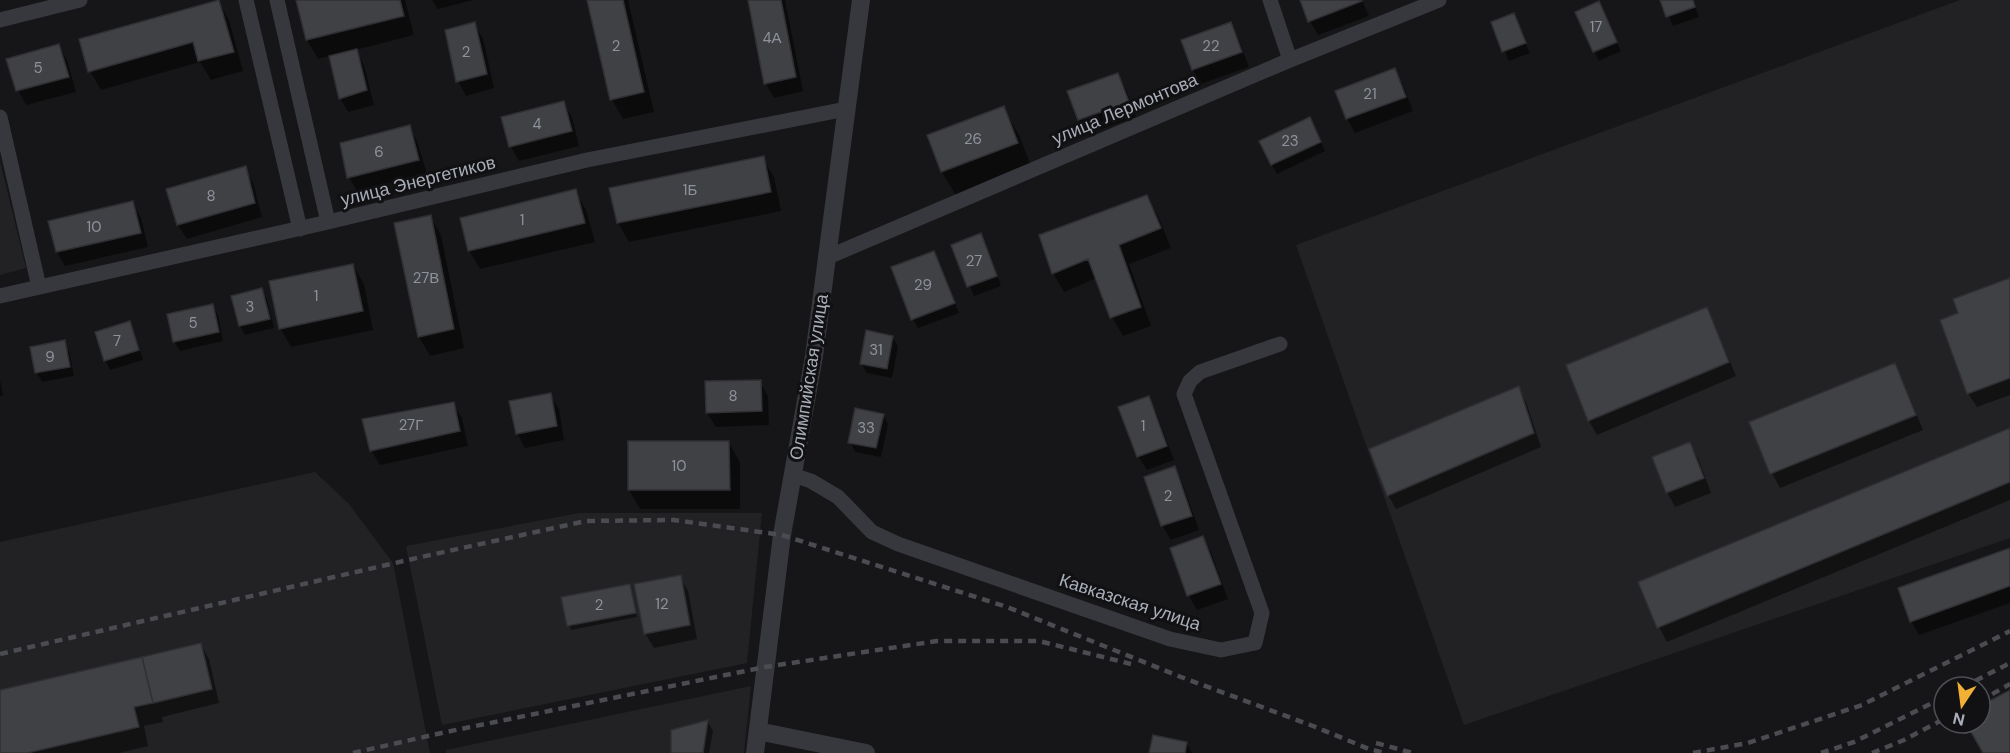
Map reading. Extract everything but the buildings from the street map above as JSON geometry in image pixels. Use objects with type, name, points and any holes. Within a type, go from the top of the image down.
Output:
[{"type":"street","points":[[0,20],[80,0]]},
{"type":"street","points":[[246,0],[300,229]]},
{"type":"street","points":[[277,0],[328,222]]},
{"type":"street","name":"Олимпийская улица","points":[[756,753],[782,535],[814,357],[861,0]]},
{"type":"street","points":[[1270,0],[1290,60]]},
{"type":"street","name":"улица Лермонтова","points":[[828,257],[1290,60],[1439,0]]},
{"type":"street","name":"улица Энергетиков","points":[[0,296],[300,229],[587,160],[846,109]]},
{"type":"street","points":[[0,117],[39,287]]},
{"type":"street","name":"Кавказская улица","points":[[793,475],[811,481],[838,497],[872,532],[898,544],[1170,639],[1221,650],[1255,643],[1262,613],[1184,394],[1190,381],[1200,372],[1280,344]]},
{"type":"street","points":[[758,730],[866,753]]},
{"type":"shaded area","points":[[1960,0],[2010,0],[2010,538],[1464,725],[1296,245]]},
{"type":"shaded area","points":[[0,161],[26,268],[0,275]]},
{"type":"shaded area","points":[[315,472],[349,504],[393,563],[430,753],[0,753],[0,542]]},
{"type":"shaded area","points":[[579,513],[762,513],[747,663],[442,725],[406,546]]},
{"type":"shaded area","points":[[751,686],[744,753],[446,753],[446,750]]},
{"type":"railway","points":[[0,654],[586,521],[674,520],[782,535],[1007,607],[1181,677],[1369,749],[1385,753]]},
{"type":"railway","points":[[1693,753],[1748,743],[1862,705],[2010,631]]},
{"type":"railway","points":[[353,753],[765,667],[937,641],[1039,641],[1131,664]]},
{"type":"railway","points":[[1986,675],[2010,663]]},
{"type":"railway","points":[[1992,694],[2010,684]]},
{"type":"railway","points":[[1821,753],[1854,742],[1932,703]]},
{"type":"railway","points":[[1872,753],[1932,725]]},
{"type":"railway","points":[[1376,743],[1413,753]]}]
